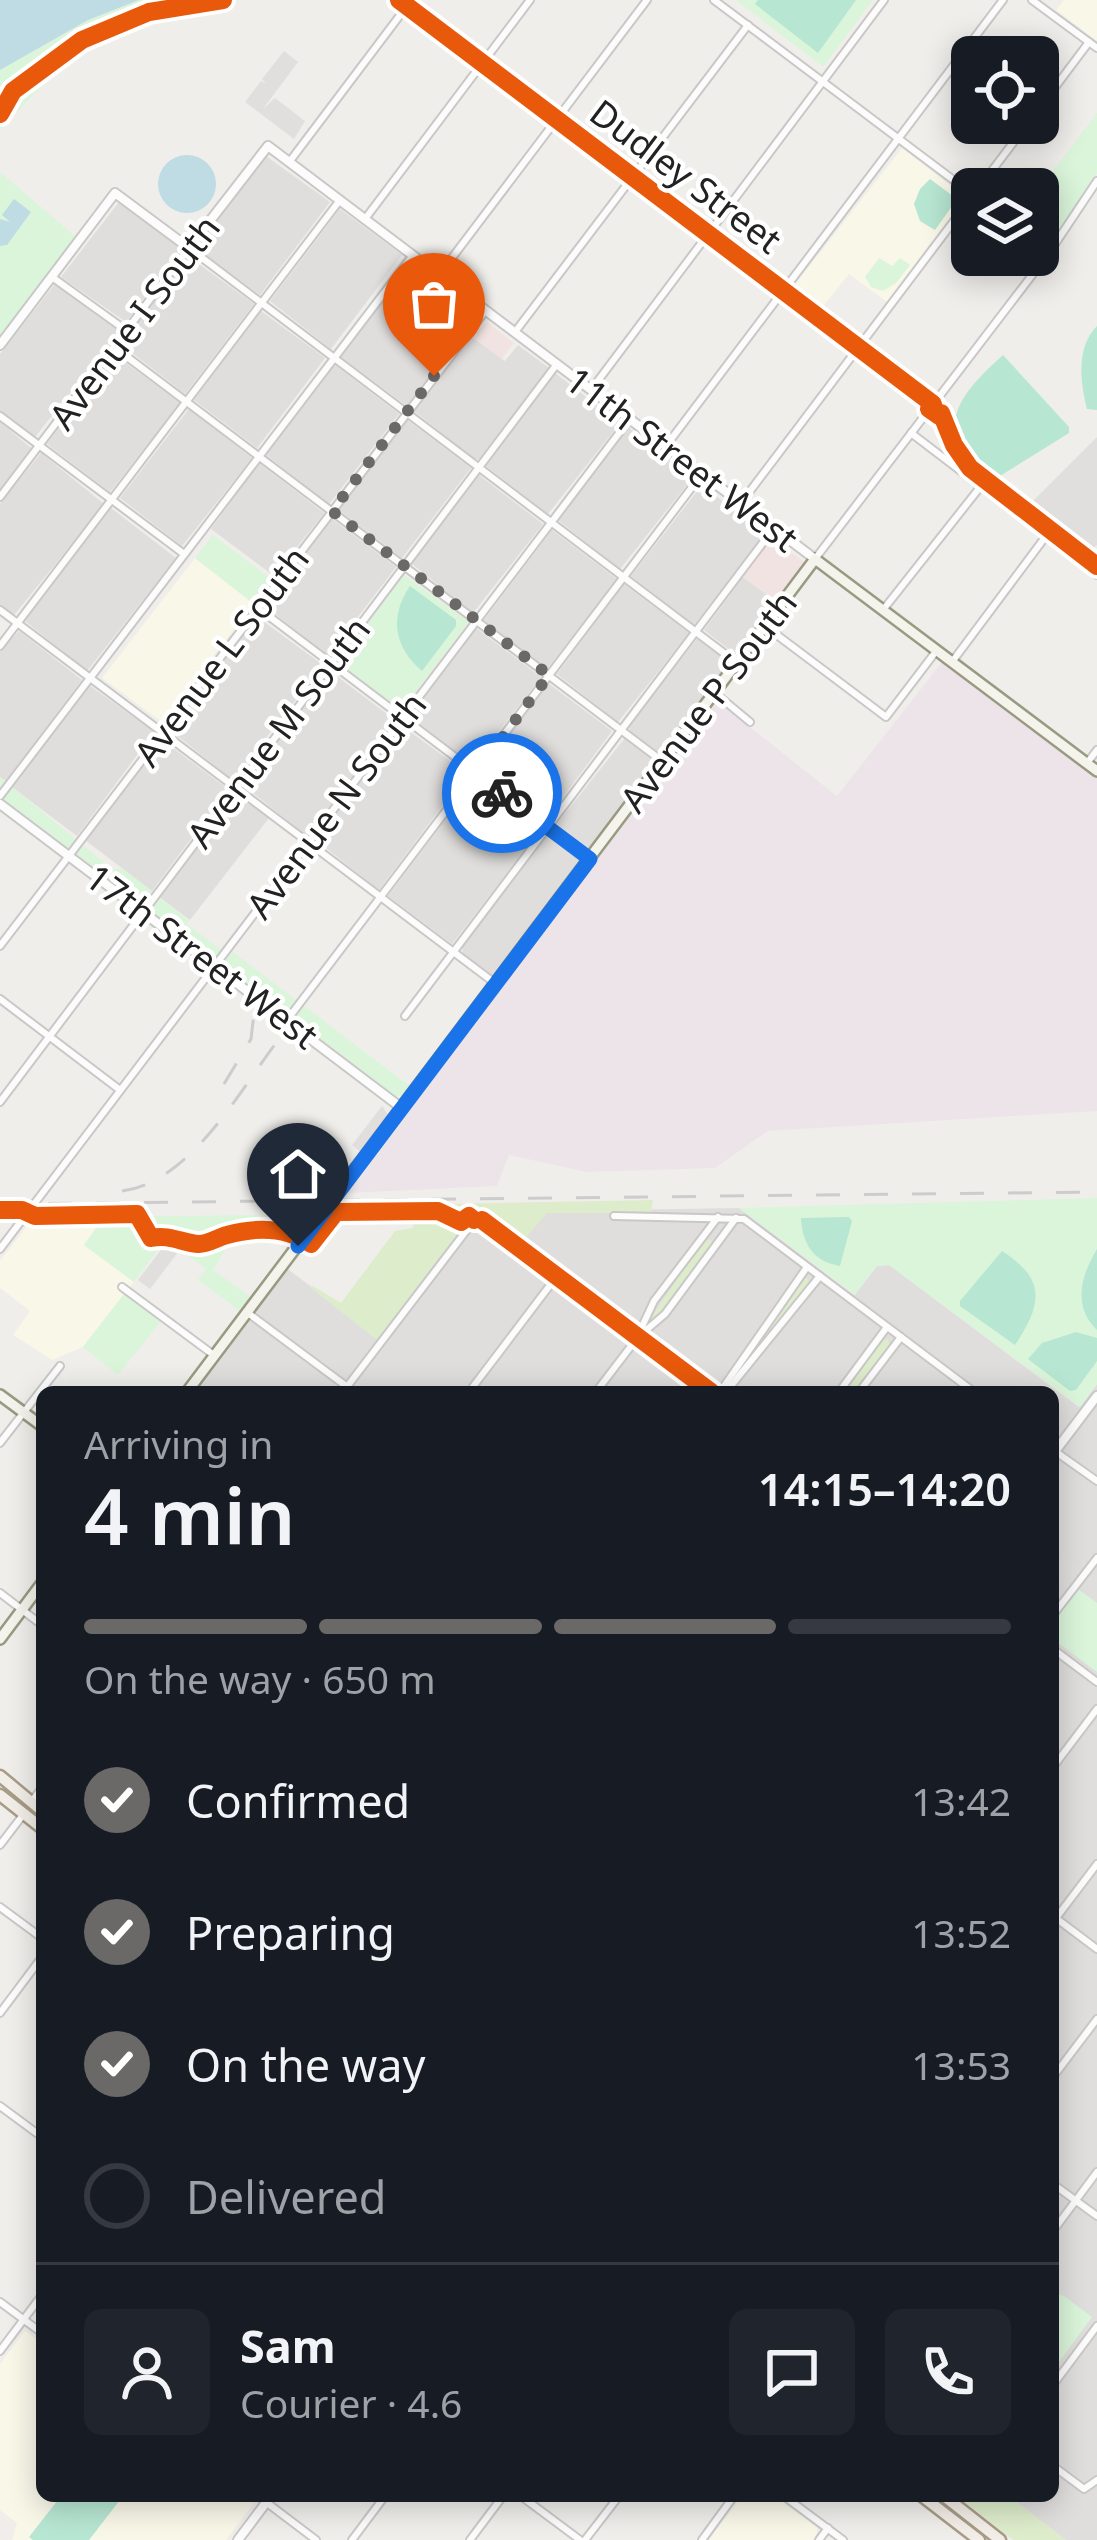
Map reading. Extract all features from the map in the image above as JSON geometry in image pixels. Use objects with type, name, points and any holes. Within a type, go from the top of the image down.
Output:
[{"type":"main road","name":"11th Street West","points":[[815,559],[1092,767]]},
{"type":"main road","name":"Avenue P South","points":[[192,1386],[815,559]]},
{"type":"main road","points":[[0,1395],[36,1422]]},
{"type":"main road","points":[[0,1640],[36,1591]]},
{"type":"main road","points":[[0,1777],[36,1805]]},
{"type":"main road","points":[[0,1795],[36,1824]]},
{"type":"main road","points":[[930,2502],[979,2540]]},
{"type":"main road","points":[[952,2502],[1000,2540]]},
{"type":"street","points":[[365,219],[530,0]]},
{"type":"street","points":[[439,275],[647,0]]},
{"type":"street","points":[[714,0],[951,177]]},
{"type":"street","points":[[590,389],[884,0]]},
{"type":"street","points":[[666,446],[1003,0]]},
{"type":"street","points":[[1032,0],[1097,48]]},
{"type":"street","points":[[290,162],[403,3]]},
{"type":"street","name":"Dudley Street","points":[[403,3],[933,404]]},
{"type":"street","points":[[515,332],[748,26]]},
{"type":"street","points":[[1059,82],[1089,42]]},
{"type":"street","points":[[994,168],[1012,144]]},
{"type":"street","name":"11th Street West","points":[[268,146],[815,559]]},
{"type":"street","name":"Avenue I South","points":[[0,497],[268,146]]},
{"type":"street","name":"Avenue P South","points":[[1059,238],[1097,181]]},
{"type":"street","points":[[0,345],[116,193],[737,663]]},
{"type":"street","points":[[0,646],[340,200]]},
{"type":"street","points":[[741,503],[951,225]]},
{"type":"street","points":[[0,800],[412,255]]},
{"type":"street","name":"Avenue P South","points":[[815,559],[1031,276]]},
{"type":"street","points":[[52,277],[127,331]]},
{"type":"street","name":"Avenue L South","points":[[0,946],[486,310]]},
{"type":"street","points":[[114,347],[663,761]]},
{"type":"street","name":"Avenue M South","points":[[0,1102],[557,364]]},
{"type":"street","points":[[0,416],[184,554]]},
{"type":"street","name":"Avenue N South","points":[[0,1249],[629,419]]},
{"type":"street","points":[[911,433],[1097,574]]},
{"type":"street","points":[[287,1020],[702,474]]},
{"type":"street","points":[[883,610],[980,486]]},
{"type":"street","points":[[405,1016],[774,529]]},
{"type":"street","points":[[952,662],[1046,536]]},
{"type":"street","points":[[258,608],[590,859]]},
{"type":"street","points":[[0,610],[496,984]]},
{"type":"street","points":[[765,626],[886,717],[937,650]]},
{"type":"street","points":[[715,693],[750,722]]},
{"type":"street","points":[[1092,767],[1097,750]]},
{"type":"street","name":"17th Street West","points":[[0,800],[403,1109]]},
{"type":"street","points":[[0,999],[120,1090]]},
{"type":"street","points":[[614,1216],[737,1217],[964,1386]]},
{"type":"street","points":[[638,1337],[654,1301],[718,1217]]},
{"type":"street","points":[[601,1386],[638,1337],[665,1314],[737,1217]]},
{"type":"street","points":[[351,1386],[476,1218],[710,1386]]},
{"type":"street","points":[[709,1230],[720,1239]]},
{"type":"street","points":[[723,1386],[807,1266]]},
{"type":"street","points":[[474,1386],[557,1276]]},
{"type":"street","points":[[724,1386],[820,1276]]},
{"type":"street","points":[[122,1286],[214,1356]]},
{"type":"street","points":[[248,1313],[343,1386]]},
{"type":"street","points":[[843,1386],[887,1327]]},
{"type":"street","points":[[864,1386],[901,1337]]},
{"type":"street","points":[[44,1386],[60,1366]]},
{"type":"street","points":[[0,1443],[36,1396]]},
{"type":"street","points":[[1059,1445],[1097,1396]]},
{"type":"street","points":[[1059,1455],[1097,1481]]},
{"type":"street","points":[[1059,1607],[1097,1558]]},
{"type":"street","points":[[0,1593],[36,1620]]},
{"type":"street","points":[[1059,1654],[1097,1682]]},
{"type":"street","points":[[1059,1759],[1097,1709]]},
{"type":"street","points":[[0,1845],[23,1814]]},
{"type":"street","points":[[1059,1912],[1097,1864]]},
{"type":"street","points":[[0,1907],[36,1934]]},
{"type":"street","points":[[1059,1922],[1097,1949]]},
{"type":"street","points":[[0,2014],[36,1965]]},
{"type":"street","points":[[1059,2069],[1097,2019]]},
{"type":"street","points":[[0,2106],[36,2129]]},
{"type":"street","points":[[1059,2222],[1097,2172]]},
{"type":"street","points":[[1059,2188],[1097,2216]]},
{"type":"street","points":[[0,2302],[36,2328]]},
{"type":"street","points":[[0,2350],[36,2303]]},
{"type":"street","points":[[1059,2377],[1097,2326]]},
{"type":"street","points":[[1059,2470],[1088,2489],[1097,2480]]},
{"type":"street","points":[[238,2540],[262,2502]]},
{"type":"street","points":[[270,2502],[316,2540]]},
{"type":"street","points":[[352,2540],[380,2502]]},
{"type":"street","points":[[470,2540],[498,2502]]},
{"type":"street","points":[[529,2502],[583,2540],[614,2502]]},
{"type":"street","points":[[702,2540],[730,2502]]},
{"type":"street","points":[[792,2502],[843,2540]]},
{"type":"street","points":[[819,2540],[828,2528]]},
{"type":"shaded area","points":[[1064,0],[1097,0],[1097,41],[1056,10]]},
{"type":"shaded area","points":[[284,51],[298,62],[263,109],[275,98],[305,121],[294,139],[245,102],[261,81],[266,84],[262,79]]},
{"type":"shaded area","points":[[902,148],[951,186],[951,217],[887,302],[849,274],[820,310],[793,287]]},
{"type":"shaded area","points":[[266,156],[330,202],[260,295],[195,247]]},
{"type":"shaded area","points":[[119,202],[181,248],[126,322],[61,277]]},
{"type":"shaded area","points":[[340,209],[402,255],[331,349],[270,301]]},
{"type":"shaded area","points":[[188,256],[254,304],[185,394],[122,345]]},
{"type":"shaded area","points":[[410,266],[418,266],[445,287],[435,301],[467,326],[407,406],[341,357]]},
{"type":"shaded area","points":[[55,284],[119,331],[35,437],[0,411],[0,354]]},
{"type":"shaded area","points":[[445,287],[474,310],[467,326],[434,301]]},
{"type":"shaded area","points":[[261,311],[325,358],[257,448],[194,400]]},
{"type":"shaded area","points":[[487,322],[514,343],[502,359],[472,337]]},
{"type":"shaded area","points":[[472,337],[505,361],[518,345],[549,368],[479,459],[413,410]]},
{"type":"shaded area","points":[[114,354],[180,403],[110,492],[47,444]]},
{"type":"shaded area","points":[[335,365],[399,414],[329,504],[266,455]]},
{"type":"shaded area","points":[[555,373],[620,423],[548,514],[486,466]]},
{"type":"shaded area","points":[[189,409],[252,458],[182,546],[120,498]]},
{"type":"shaded area","points":[[407,420],[471,468],[402,558],[339,510]]},
{"type":"shaded area","points":[[0,422],[31,448],[0,490]]},
{"type":"shaded area","points":[[629,428],[693,477],[620,569],[558,520]]},
{"type":"shaded area","points":[[1097,437],[1097,545],[1088,553],[1031,503]]},
{"type":"shaded area","points":[[41,453],[104,504],[14,615],[0,606],[0,504]]},
{"type":"shaded area","points":[[259,463],[324,513],[274,576],[211,529]]},
{"type":"shaded area","points":[[479,475],[543,524],[473,613],[411,563]]},
{"type":"shaded area","points":[[702,485],[765,534],[694,625],[631,576]]},
{"type":"shaded area","points":[[111,508],[176,558],[87,671],[25,621]]},
{"type":"shaded area","points":[[332,519],[396,567],[328,656],[265,606]]},
{"type":"shaded area","points":[[552,530],[617,579],[547,669],[484,620]]},
{"type":"shaded area","points":[[771,539],[805,562],[777,602],[743,577]]},
{"type":"shaded area","points":[[195,558],[254,604],[162,722],[102,678]]},
{"type":"shaded area","points":[[743,577],[777,602],[736,655],[704,630]]},
{"type":"shaded area","points":[[624,584],[689,633],[618,722],[557,674]]},
{"type":"shaded area","points":[[256,616],[323,665],[233,780],[170,730]]},
{"type":"shaded area","points":[[476,628],[541,677],[473,765],[410,717]]},
{"type":"shaded area","points":[[19,631],[82,680],[6,781],[0,777],[0,652]]},
{"type":"shaded area","points":[[697,639],[729,662],[729,667],[658,753],[630,732],[629,726]]},
{"type":"shaded area","points":[[942,662],[1097,778],[1097,1111],[768,1131],[715,1168],[587,1172],[509,1155],[497,1186],[348,1193],[716,700],[837,796]]},
{"type":"shaded area","points":[[330,671],[395,720],[307,836],[243,785]]},
{"type":"shaded area","points":[[548,683],[612,731],[547,819],[482,770]]},
{"type":"shaded area","points":[[89,685],[154,732],[77,836],[12,787]]},
{"type":"shaded area","points":[[402,726],[467,773],[379,890],[316,840]]},
{"type":"shaded area","points":[[625,738],[653,760],[654,766],[586,851],[556,825]]},
{"type":"shaded area","points":[[162,740],[228,789],[152,891],[85,840]]},
{"type":"shaded area","points":[[475,781],[540,830],[452,944],[388,896]]},
{"type":"shaded area","points":[[240,796],[269,818],[190,920],[159,897],[234,797]]},
{"type":"shaded area","points":[[552,835],[582,861],[492,976],[463,954],[462,947]]},
{"type":"shaded area","points":[[382,1106],[389,1116],[361,1152],[352,1145]]},
{"type":"shaded area","points":[[475,1207],[545,1211],[739,1208],[854,1295],[877,1266],[889,1265],[1051,1386],[196,1386],[285,1267],[377,1336]]},
{"type":"shaded area","points":[[104,1216],[84,1245],[134,1282],[83,1347],[52,1360],[13,1335],[30,1311],[0,1288],[0,1261],[33,1218]]},
{"type":"shaded area","points":[[167,1242],[179,1251],[150,1289],[138,1280]]},
{"type":"shaded area","points":[[1097,1384],[1097,2540],[1066,2540],[1016,2502],[1059,2502],[1059,1392],[1079,1407]]},
{"type":"shaded area","points":[[1062,1553],[1082,1569],[1067,1590],[1059,1584]]},
{"type":"shaded area","points":[[25,2331],[36,2339],[36,2502],[253,2504],[226,2540],[12,2540],[17,2523],[0,2510],[0,2364]]},
{"type":"shaded area","points":[[738,2502],[782,2502],[817,2528],[813,2540],[709,2540]]},
{"type":"green space","points":[[139,0],[230,1],[195,16],[124,28],[80,45],[0,130],[0,70],[88,20]]},
{"type":"green space","points":[[736,0],[873,0],[823,67]]},
{"type":"green space","points":[[758,0],[856,0],[818,53],[755,4]]},
{"type":"green space","points":[[1097,113],[1097,173],[1059,230],[1055,168]]},
{"type":"green space","points":[[0,172],[77,238],[0,337]]},
{"type":"green space","points":[[930,179],[951,195],[951,207],[935,230],[920,221],[914,204]]},
{"type":"green space","points":[[879,258],[892,266],[900,258],[910,265],[883,291],[871,287],[865,277]]},
{"type":"green space","points":[[1097,326],[1097,410],[1087,409],[1081,365]]},
{"type":"green space","points":[[1003,355],[1069,427],[1069,433],[992,481],[960,447],[956,416],[972,386]]},
{"type":"green space","points":[[213,535],[271,579],[254,604],[195,558]]},
{"type":"green space","points":[[404,575],[469,622],[402,710],[338,663]]},
{"type":"green space","points":[[410,586],[456,620],[422,671],[405,652],[398,631],[399,609]]},
{"type":"green space","points":[[0,777],[112,869],[123,869],[229,956],[233,952],[411,1087],[403,1096],[395,1096],[0,797]]},
{"type":"green space","points":[[1097,1198],[1097,1384],[1080,1407],[1059,1391],[1059,1386],[1052,1386],[889,1265],[877,1266],[855,1295],[739,1208]]},
{"type":"green space","points":[[653,1200],[651,1213],[547,1213],[521,1243],[474,1213],[377,1340],[311,1288],[341,1303],[395,1231],[413,1228],[414,1217],[364,1215],[348,1206]]},
{"type":"green space","points":[[133,1210],[145,1216],[310,1215],[291,1241],[230,1241],[213,1270],[252,1298],[241,1312],[198,1280],[206,1269],[166,1239],[134,1282],[84,1245],[109,1211]]},
{"type":"green space","points":[[849,1217],[852,1221],[840,1266],[816,1256],[807,1244],[801,1218]]},
{"type":"green space","points":[[704,1240],[711,1240],[712,1246],[665,1309],[646,1325]]},
{"type":"green space","points":[[1097,1249],[1097,1330],[1084,1311],[1082,1291]]},
{"type":"green space","points":[[1002,1251],[1027,1272],[1036,1294],[1031,1317],[1015,1345],[960,1306]]},
{"type":"green space","points":[[803,1278],[808,1279],[809,1286],[728,1386]]},
{"type":"green space","points":[[124,1294],[161,1321],[118,1375],[83,1347]]},
{"type":"green space","points":[[1076,1332],[1097,1338],[1097,1361],[1076,1390],[1070,1391],[1028,1359],[1042,1343]]},
{"type":"green space","points":[[888,1339],[890,1347],[861,1386],[848,1386]]},
{"type":"green space","points":[[1078,1589],[1097,1603],[1097,1672],[1059,1644],[1059,1614]]},
{"type":"green space","points":[[1059,2295],[1092,2317],[1059,2362]]},
{"type":"green space","points":[[56,2502],[118,2502],[89,2540],[29,2537]]},
{"type":"green space","points":[[965,2502],[1016,2502],[1066,2540],[1013,2540]]},
{"type":"water","points":[[0,0],[139,0],[88,20],[0,70]]},
{"type":"water","points":[[187,155],[207,164],[216,184],[207,204],[187,213],[167,204],[158,184],[167,164]]},
{"type":"water","points":[[14,199],[31,212],[7,245],[0,246],[0,219],[10,222],[2,215]]},
{"type":"railway","points":[[224,1084],[251,1039],[255,1004]]},
{"type":"railway","points":[[122,1191],[147,1184],[191,1153],[279,1039]]},
{"type":"railway","points":[[0,1204],[1097,1192]]},
{"type":"cycle path","points":[[0,114],[13,91],[82,40],[149,12],[223,0]]},
{"type":"cycle path","points":[[399,0],[933,404]]},
{"type":"cycle path","points":[[929,409],[941,413],[970,468],[1097,566]]},
{"type":"cycle path","points":[[0,1210],[22,1210],[35,1216],[137,1214],[151,1238],[199,1244],[260,1230],[292,1234],[311,1244],[336,1212],[438,1211],[461,1222],[469,1216],[474,1220]]},
{"type":"cycle path","points":[[482,1220],[703,1386]]},
{"type":"way so far","points":[[434,376],[332,511],[549,675],[476,773],[502,793]]},
{"type":"route","points":[[298,1246],[590,859],[502,793]]}]
